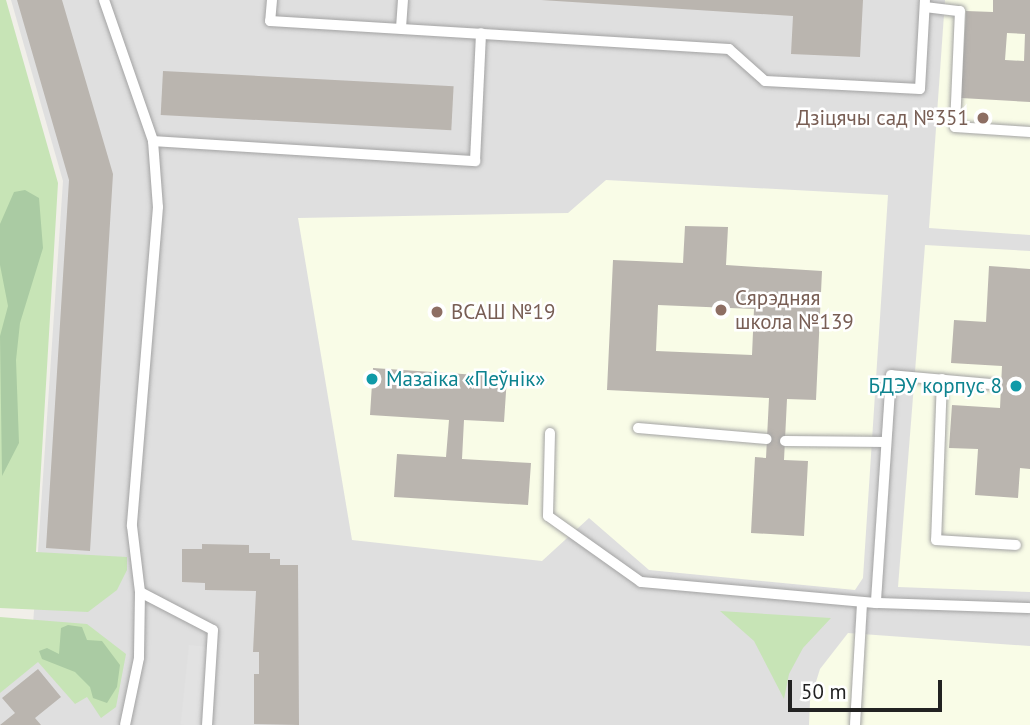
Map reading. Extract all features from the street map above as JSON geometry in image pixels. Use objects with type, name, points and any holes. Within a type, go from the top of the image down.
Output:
[{"type":"lane","points":[[104,0],[153,141],[158,207],[132,526],[140,592],[139,658],[125,725]]},
{"type":"lane","points":[[271,0],[270,21],[729,49],[765,80],[920,89],[925,4],[960,11],[955,127],[1030,132]]},
{"type":"lane","points":[[401,28],[403,0]]},
{"type":"lane","points":[[153,141],[475,161],[481,33]]},
{"type":"lane","points":[[876,603],[891,375],[991,384]]},
{"type":"lane","points":[[942,379],[936,540],[1016,545]]},
{"type":"lane","points":[[638,428],[767,439]]},
{"type":"lane","points":[[550,433],[548,516],[641,582],[862,603],[1030,608]]},
{"type":"lane","points":[[785,440],[886,442]]},
{"type":"lane","points":[[140,592],[213,630],[207,725]]},
{"type":"lane","points":[[855,725],[862,603]]},
{"type":"shaded area","points":[[11,0],[1030,0],[1030,725],[0,725],[0,618],[33,625],[63,181]]},
{"type":"shaded area","name":"Дзіцячы сад №351","points":[[945,0],[1030,0],[1030,235],[929,228]]},
{"type":"shaded area","points":[[606,180],[888,195],[863,578],[855,590],[649,570],[589,518],[542,561],[352,540],[298,218],[568,213]]},
{"type":"shaded area","points":[[925,245],[1030,251],[1030,592],[898,587]]},
{"type":"shaded area","points":[[848,633],[1030,646],[1030,725],[809,725],[810,701],[820,669]]},
{"type":"shaded area","points":[[189,645],[208,647],[200,725],[181,725]]},
{"type":"green space","points":[[0,0],[6,0],[58,183],[36,552],[127,557],[127,570],[117,590],[88,612],[0,608]]},
{"type":"green space","points":[[25,190],[39,198],[43,248],[20,323],[16,360],[19,443],[2,476],[0,336],[8,306],[0,265],[0,224],[14,192]]},
{"type":"green space","points":[[720,611],[831,618],[803,648],[789,674],[784,699],[754,641]]},
{"type":"green space","points":[[0,617],[87,624],[126,654],[116,707],[101,718],[87,697],[75,704],[38,662],[0,693]]},
{"type":"green space","points":[[68,625],[82,627],[87,640],[102,641],[120,665],[117,687],[107,703],[93,698],[90,687],[75,672],[42,659],[39,651],[47,648],[59,654],[61,628]]},
{"type":"building","points":[[17,0],[62,0],[113,174],[90,551],[46,548],[69,180]]},
{"type":"building","points":[[541,0],[863,0],[860,57],[791,54],[793,16]]},
{"type":"building","points":[[993,0],[1030,0],[1030,102],[961,98],[966,11],[993,12]],"holes":[[[1007,33],[1025,34],[1024,61],[1005,60]]]},
{"type":"building","points":[[163,71],[454,86],[451,130],[161,115]]},
{"type":"building","points":[[685,226],[728,227],[726,265],[822,271],[816,400],[787,399],[784,460],[808,461],[804,536],[751,533],[755,457],[766,458],[769,398],[607,390],[613,260],[683,263]],"holes":[[[658,305],[754,309],[752,355],[656,351]]]},
{"type":"building","name":"БДЭУ корпус 8","points":[[989,266],[1030,269],[1030,469],[1020,468],[1018,498],[975,495],[978,449],[949,448],[952,405],[1000,408],[1002,366],[951,363],[954,320],[986,322]]},
{"type":"building","points":[[373,368],[507,377],[504,422],[464,420],[462,459],[531,463],[528,505],[394,497],[397,454],[446,457],[449,420],[370,415]]},
{"type":"building","points":[[202,544],[249,545],[249,553],[270,553],[270,559],[280,559],[280,565],[298,565],[299,725],[254,724],[254,674],[259,674],[259,652],[253,652],[256,591],[205,590],[205,583],[182,582],[182,549],[202,549]]},
{"type":"building","points":[[38,669],[61,697],[35,718],[41,725],[0,725],[15,713],[2,698]]},
{"type":"place","name":"Дзіцячы сад №351","points":[[983,118]]},
{"type":"place","name":"Сярэдняя школа №139","points":[[721,310]]},
{"type":"place","name":"ВСАШ №19","points":[[437,312]]},
{"type":"place","name":"Мазаіка «Пеўнік»","points":[[372,379]]},
{"type":"place","name":"БДЭУ корпус 8","points":[[1016,386]]}]
